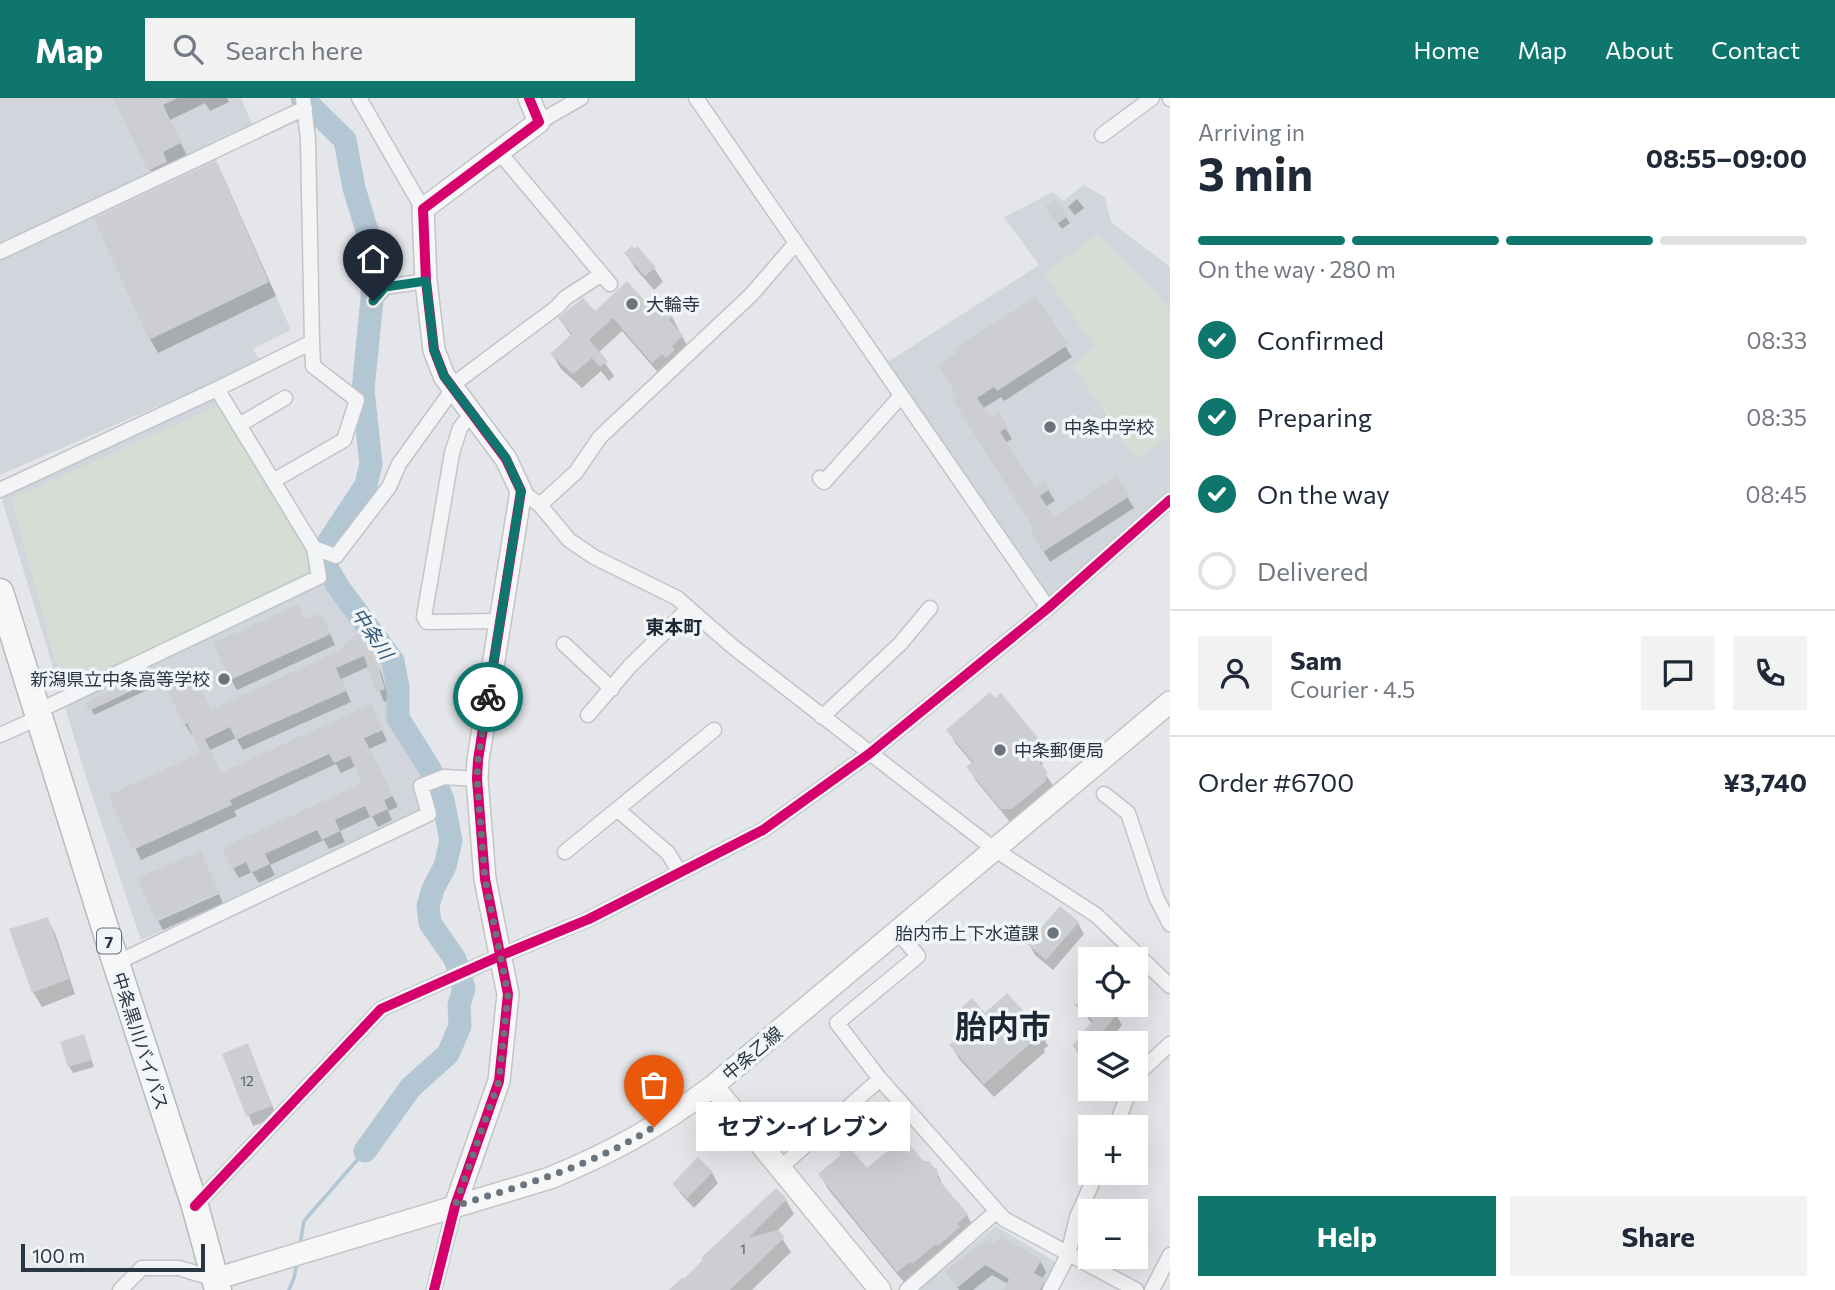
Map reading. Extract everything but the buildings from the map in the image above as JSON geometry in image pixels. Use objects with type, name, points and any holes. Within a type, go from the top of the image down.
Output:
[{"type":"highway","name":"中条黒川バイパス","points":[[0,592],[195,1206],[217,1284]]},
{"type":"street","points":[[359,98],[423,209],[426,281],[434,350],[444,376],[506,458],[521,491],[541,505],[569,540],[594,557],[677,598],[732,646],[994,849],[1096,915],[1170,986]]},
{"type":"street","points":[[529,98],[539,122]]},
{"type":"street","points":[[423,209],[539,122],[581,98]]},
{"type":"street","points":[[696,98],[1048,608]]},
{"type":"street","points":[[1102,135],[1152,98]]},
{"type":"street","points":[[0,252],[304,103],[308,139],[313,366],[357,400],[345,440],[273,481]]},
{"type":"street","points":[[314,548],[336,556],[388,487],[399,464],[452,387],[557,307],[565,298],[606,279],[499,152]]},
{"type":"street","points":[[541,505],[576,472],[600,437],[752,294],[796,244]]},
{"type":"street","points":[[373,301],[385,287],[426,281]]},
{"type":"street","points":[[0,490],[312,342]]},
{"type":"street","points":[[0,735],[319,577],[314,548],[217,389]]},
{"type":"street","points":[[820,478],[824,482],[901,396]]},
{"type":"street","points":[[239,425],[285,398]]},
{"type":"street","points":[[472,414],[460,428],[452,453],[424,617],[427,622],[500,621]]},
{"type":"street","points":[[435,1290],[455,1206],[499,1081],[508,994],[485,879],[477,779],[521,491]]},
{"type":"street","points":[[195,1206],[382,1009],[589,919],[763,830],[869,754],[1048,608],[1170,500]]},
{"type":"street","points":[[588,715],[630,666],[688,608]]},
{"type":"street","points":[[822,717],[900,644],[930,608]]},
{"type":"street","points":[[564,644],[612,689]]},
{"type":"street","name":"中条乙線","points":[[217,1284],[455,1206],[550,1178],[594,1160],[654,1127],[713,1086],[1170,702]]},
{"type":"street","points":[[565,852],[714,730]]},
{"type":"street","points":[[116,963],[429,814],[421,786],[444,777],[477,779]]},
{"type":"street","points":[[1104,794],[1128,813],[1156,897],[1170,924]]},
{"type":"street","points":[[618,810],[668,853],[680,873]]},
{"type":"street","points":[[897,931],[918,956],[836,1023],[880,1079],[1003,1219],[1136,1290]]},
{"type":"street","points":[[1148,1065],[1170,1044]]},
{"type":"street","points":[[780,1168],[880,1079]]},
{"type":"street","points":[[713,1086],[880,1290]]},
{"type":"street","points":[[1050,1290],[1068,1255],[1077,1217],[1091,1185]]},
{"type":"street","points":[[907,1290],[997,1211]]},
{"type":"street","points":[[1152,1290],[1170,1255]]},
{"type":"street","points":[[120,1290],[142,1268],[179,1268],[217,1284]]},
{"type":"shaded area","points":[[0,98],[241,98],[252,124],[209,143],[291,330],[253,349],[260,362],[0,475]]},
{"type":"shaded area","name":"中条中学校","points":[[1083,185],[1105,197],[1111,222],[1170,267],[1170,490],[1155,507],[1048,600],[886,363],[1039,265],[1004,217],[1053,192],[1064,201]]},
{"type":"shaded area","points":[[1098,234],[1170,308],[1170,435],[1136,460],[1072,365],[1095,347],[1044,275]]},
{"type":"shaded area","name":"新潟県立中条高等学校","points":[[223,392],[327,581],[389,663],[395,727],[412,751],[430,793],[434,810],[141,940],[88,783],[0,493]]},
{"type":"shaded area","points":[[219,405],[308,551],[308,568],[299,580],[69,687],[61,682],[11,499]]},
{"type":"shaded area","points":[[996,1226],[1057,1263],[1043,1290],[916,1290]]},
{"type":"waterway","name":"中条川","points":[[302,98],[345,140],[354,188],[372,247],[372,299],[363,390],[371,464],[366,485],[329,541],[326,566],[393,661],[398,687],[398,718],[430,769],[443,800],[451,841],[445,866],[428,906],[430,923],[455,959],[464,988],[459,1005],[460,1026],[448,1054],[411,1087],[365,1151]]},
{"type":"waterway","points":[[300,1244],[304,1221],[365,1151]]},
{"type":"waterway","points":[[289,1290],[297,1262]]},
{"type":"cycle path","points":[[434,1290],[455,1206],[499,1081],[508,994],[485,879],[477,779],[521,491],[506,459],[444,376],[434,350],[426,281],[423,209],[539,122],[529,98]]},
{"type":"cycle path","points":[[195,1206],[381,1009],[589,919],[763,830],[869,754],[1048,608],[1170,500]]},
{"type":"way so far","points":[[488,697],[477,779],[485,879],[508,994],[499,1081],[455,1206],[550,1178],[594,1160],[654,1127]]},
{"type":"place","name":"大輪寺","points":[[632,304]]},
{"type":"place","name":"中条中学校","points":[[1050,427]]},
{"type":"place","name":"新潟県立中条高等学校","points":[[224,679]]},
{"type":"place","name":"中条郵便局","points":[[1000,750]]},
{"type":"place","name":"胎内市上下水道課","points":[[1053,933]]},
{"type":"place","name":"セブン-イレブン","points":[[654,1127]]},
{"type":"district","name":"東本町","points":[[674,626]]},
{"type":"district","name":"胎内市","points":[[1003,1025]]},
{"type":"route","points":[[373,301],[385,287],[426,281],[434,350],[444,376],[506,458],[521,491],[488,697]]}]
